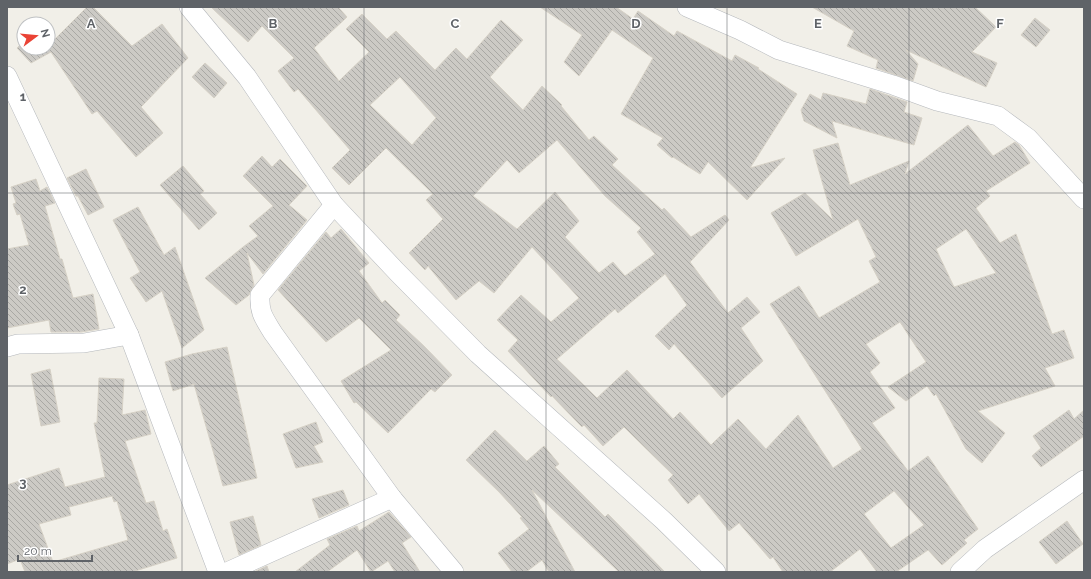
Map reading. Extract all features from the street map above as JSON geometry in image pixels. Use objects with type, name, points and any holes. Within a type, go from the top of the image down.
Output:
[{"type":"street","points":[[189,7],[247,77],[334,205],[397,272],[478,354],[664,521],[716,572]]},
{"type":"street","points":[[687,7],[740,30],[779,50],[893,85],[937,101],[998,116],[1028,138],[1084,199]]},
{"type":"street","points":[[7,76],[129,335],[218,572]]},
{"type":"street","points":[[334,205],[260,296],[259,307],[263,317],[273,333],[392,498],[454,572]]},
{"type":"street","points":[[7,347],[18,344],[84,343],[129,335]]},
{"type":"street","points":[[960,572],[985,549],[1084,480]]},
{"type":"street","points":[[228,572],[392,498]]},
{"type":"building","points":[[87,7],[93,7],[132,46],[162,24],[188,58],[141,107],[163,133],[136,157],[97,111],[92,114],[54,56],[56,56],[56,38]]},
{"type":"building","points":[[211,7],[338,7],[347,17],[314,48],[339,81],[369,52],[346,29],[362,14],[387,39],[396,31],[435,70],[456,48],[467,59],[501,20],[523,40],[490,77],[523,110],[542,86],[562,105],[561,106],[589,140],[594,136],[618,159],[612,165],[662,210],[664,208],[691,237],[725,215],[729,220],[690,262],[728,313],[747,297],[760,312],[741,328],[763,361],[722,398],[674,344],[669,350],[655,336],[687,305],[665,274],[618,313],[615,309],[557,359],[597,398],[627,370],[673,419],[680,412],[711,445],[738,419],[766,449],[798,415],[833,468],[862,449],[770,304],[799,286],[819,318],[880,282],[869,261],[876,257],[858,219],[796,256],[771,213],[805,193],[833,220],[813,150],[838,143],[850,185],[909,161],[905,174],[968,125],[993,156],[1015,142],[1019,145],[1030,163],[986,191],[990,196],[976,208],[1000,243],[1016,234],[1052,334],[1064,330],[1074,358],[1045,368],[1055,386],[978,411],[1005,433],[982,463],[966,449],[936,394],[934,396],[927,386],[906,401],[888,387],[926,362],[900,322],[866,344],[880,363],[870,372],[895,408],[872,423],[908,471],[928,456],[978,529],[964,540],[967,543],[942,565],[928,550],[896,572],[877,572],[860,549],[830,572],[783,572],[773,557],[770,559],[739,523],[729,531],[699,494],[688,504],[668,480],[673,475],[624,427],[603,446],[584,425],[582,427],[552,396],[551,397],[508,351],[518,340],[497,320],[521,295],[551,322],[579,298],[532,247],[494,293],[479,281],[456,300],[428,266],[425,270],[409,253],[443,219],[426,200],[433,194],[386,148],[349,185],[332,168],[350,150],[298,89],[294,92],[278,71],[294,58],[262,26],[248,42]],"holes":[[[400,77],[436,118],[412,145],[370,105]],[[557,140],[605,196],[641,228],[637,232],[655,254],[625,276],[613,262],[599,273],[565,237],[579,221],[555,192],[517,229],[473,196],[507,160],[519,173]],[[966,229],[996,273],[954,287],[936,249]],[[894,491],[924,525],[891,548],[864,514]]]},
{"type":"building","points":[[540,7],[616,7],[633,19],[638,11],[674,36],[677,31],[732,61],[735,55],[759,68],[758,69],[797,94],[750,168],[785,158],[747,200],[708,162],[700,174],[673,157],[672,158],[657,145],[663,138],[621,114],[653,58],[612,30],[579,76],[564,62],[582,35]]},
{"type":"building","points":[[812,7],[975,7],[996,27],[972,52],[997,63],[986,87],[906,50],[918,64],[913,81],[876,68],[878,60],[847,46],[854,31]]},
{"type":"building","points":[[1035,18],[1050,30],[1036,47],[1021,35]]},
{"type":"building","points":[[24,56],[44,56],[31,63]]},
{"type":"building","points":[[205,63],[227,83],[214,98],[192,77]]},
{"type":"building","points":[[870,89],[907,102],[904,112],[922,118],[914,145],[832,121],[837,138],[804,121],[801,110],[810,94],[821,100],[823,93],[866,104]]},
{"type":"building","points":[[262,156],[272,167],[280,159],[307,186],[289,205],[307,220],[263,274],[247,253],[254,285],[249,295],[236,305],[205,278],[258,236],[249,226],[273,206],[243,176]]},
{"type":"building","points":[[183,166],[204,191],[200,194],[217,213],[199,230],[160,185]]},
{"type":"building","points":[[86,169],[104,207],[88,215],[67,178]]},
{"type":"building","points":[[36,179],[40,191],[47,187],[55,203],[45,206],[73,298],[93,294],[99,329],[81,332],[51,332],[49,320],[7,328],[7,249],[29,245],[20,214],[17,215],[13,204],[16,203],[11,187]]},
{"type":"building","points":[[138,207],[164,255],[175,247],[204,330],[182,348],[162,291],[146,302],[130,278],[140,272],[113,220]]},
{"type":"building","points":[[341,229],[369,263],[359,271],[382,303],[385,300],[400,315],[396,320],[452,375],[435,392],[431,389],[388,433],[356,402],[354,403],[341,381],[391,350],[359,318],[326,342],[278,290],[326,232],[331,238]]},
{"type":"building","points":[[227,347],[257,478],[223,486],[194,384],[173,391],[165,362],[192,354]]},
{"type":"building","points":[[50,369],[60,422],[41,426],[31,374]]},
{"type":"building","points":[[99,378],[124,379],[122,415],[145,410],[151,434],[125,441],[146,503],[154,501],[163,531],[167,529],[177,558],[132,572],[25,572],[20,559],[7,564],[7,485],[59,468],[65,487],[105,477],[94,423],[97,423]],"holes":[[[112,496],[114,502],[117,501],[128,540],[53,562],[39,524],[71,515],[69,507]]]},
{"type":"building","points":[[1069,410],[1074,419],[1084,410],[1084,436],[1041,467],[1032,456],[1041,448],[1033,436]]},
{"type":"building","points":[[316,422],[323,442],[314,446],[323,462],[296,468],[283,434]]},
{"type":"building","points":[[495,430],[527,461],[544,446],[559,464],[555,467],[605,517],[608,514],[665,572],[619,572],[532,490],[575,572],[549,572],[542,560],[526,572],[512,572],[498,553],[529,529],[520,518],[522,517],[466,460]]},
{"type":"building","points":[[343,490],[349,505],[319,518],[312,499]]},
{"type":"building","points":[[389,512],[411,537],[402,543],[420,572],[395,572],[388,561],[371,572],[357,550],[327,572],[295,572],[330,545],[327,539],[357,526],[359,531]]},
{"type":"building","points":[[253,516],[261,545],[239,555],[230,522]]},
{"type":"building","points":[[1067,521],[1083,544],[1056,564],[1039,542]]},
{"type":"building","points":[[267,566],[269,572],[254,572]]}]
